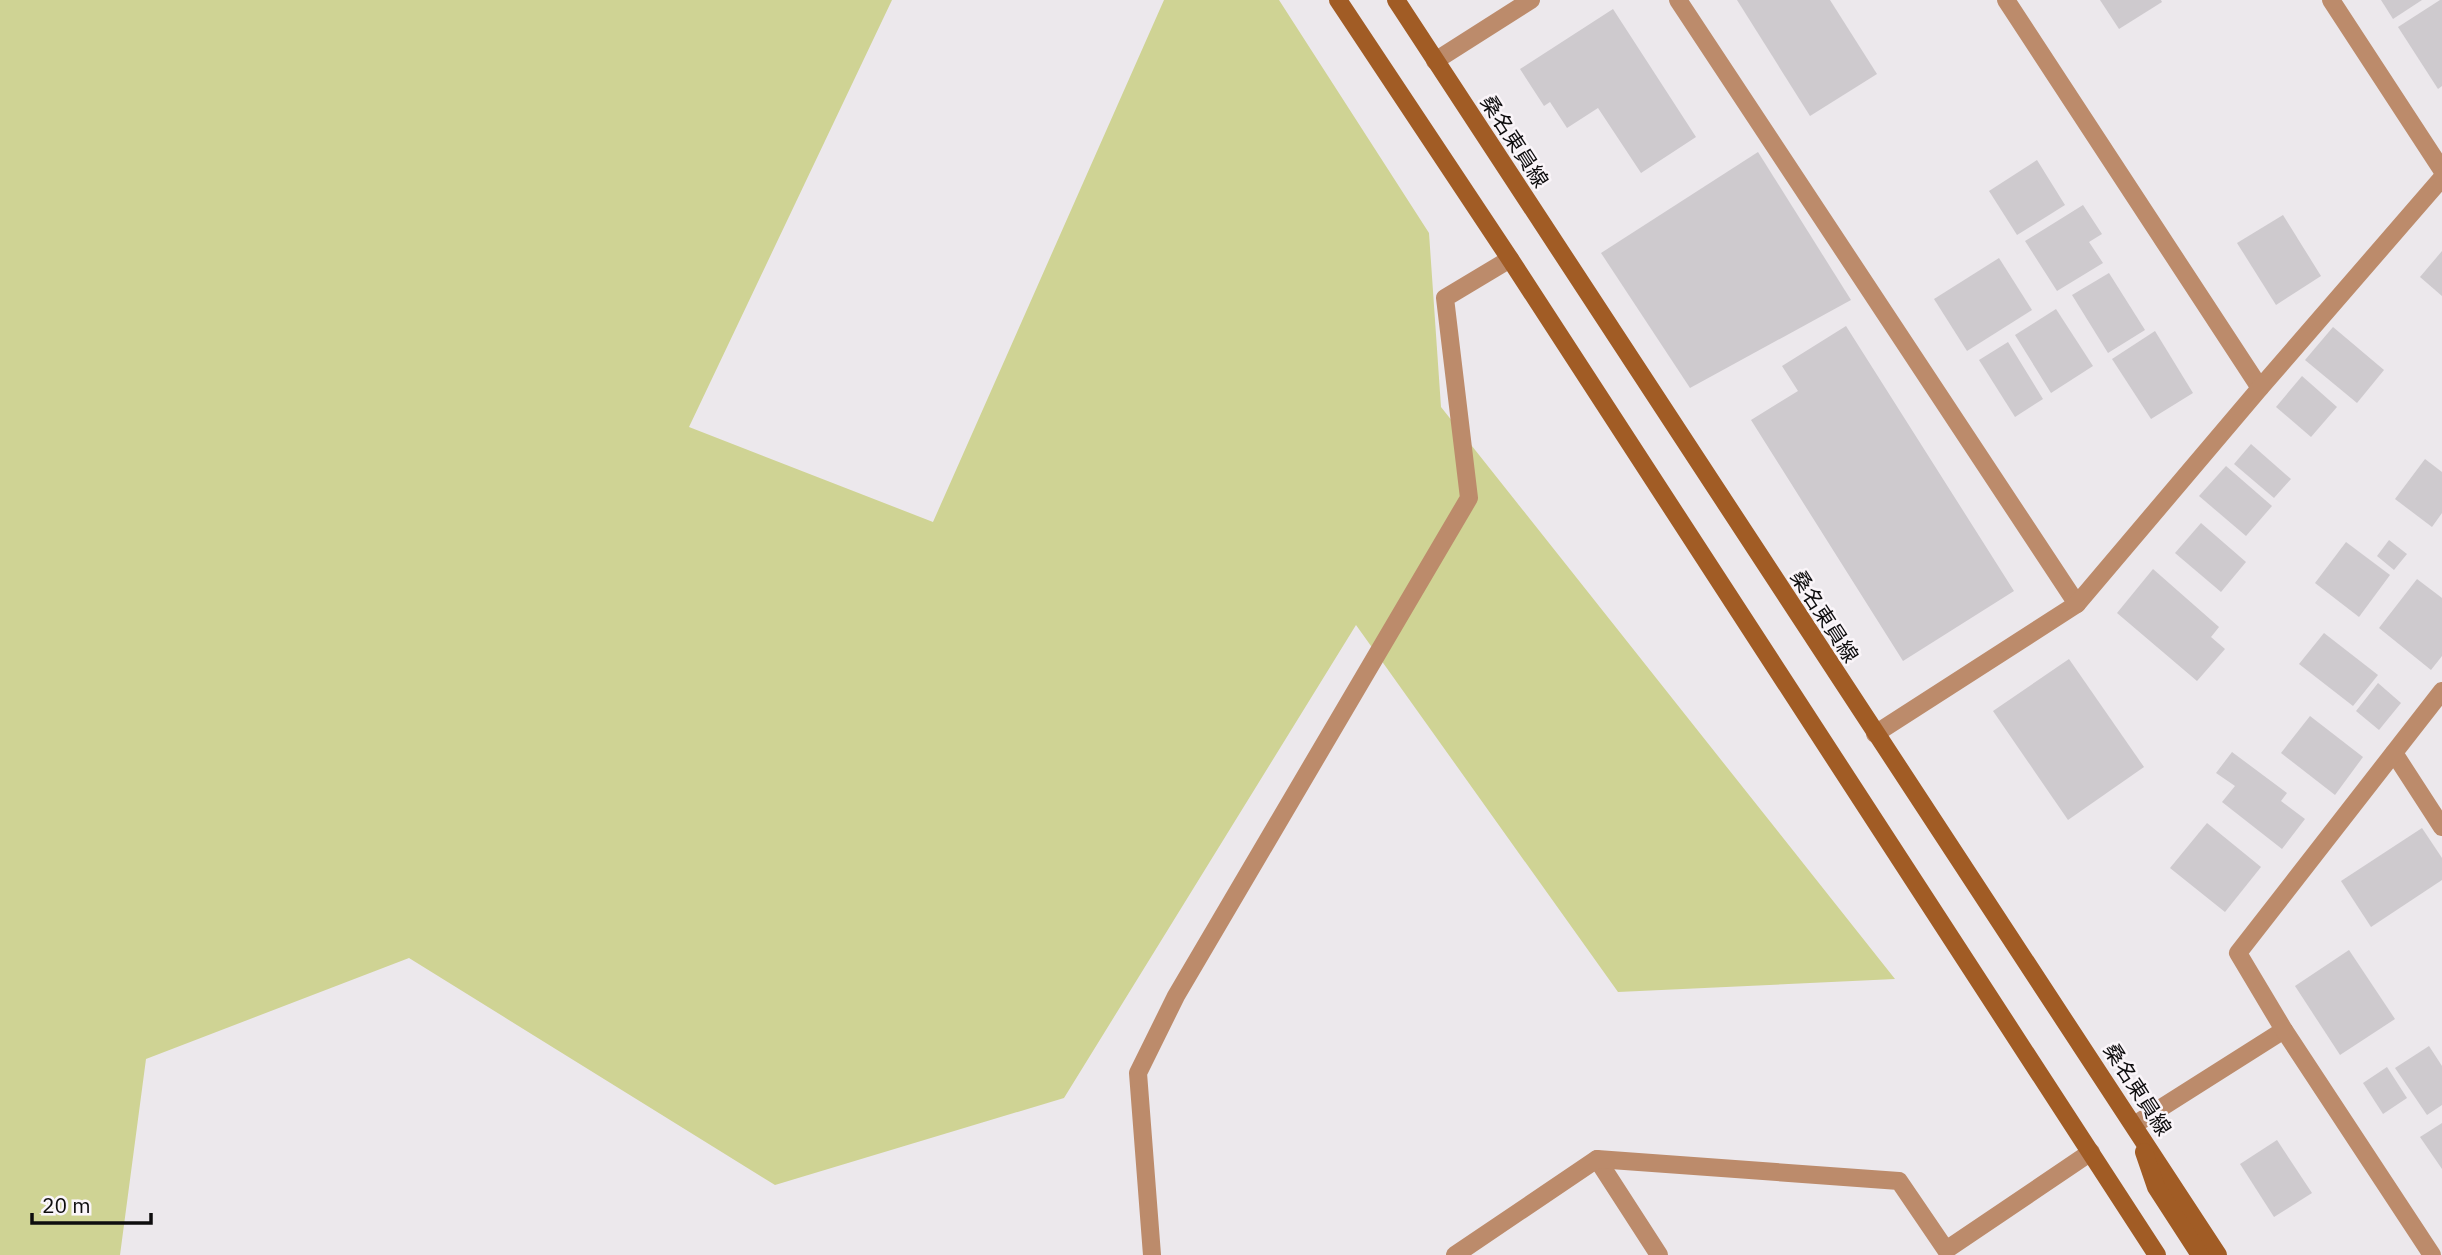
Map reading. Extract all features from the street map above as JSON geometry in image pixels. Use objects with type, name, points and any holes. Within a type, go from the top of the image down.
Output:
[{"type":"main road","points":[[1338,0],[1510,259],[2157,1255]]},
{"type":"main road","name":"桑名東員線","points":[[1396,0],[2218,1255]]},
{"type":"main road","points":[[2134,1125],[2156,1187],[2200,1255]]},
{"type":"street","points":[[1435,61],[1531,0]]},
{"type":"street","points":[[1678,0],[2077,604]]},
{"type":"street","points":[[2006,0],[2260,388]]},
{"type":"street","points":[[2331,0],[2442,170]]},
{"type":"street","points":[[1875,734],[2077,604],[2442,178]]},
{"type":"street","points":[[1152,1255],[1138,1073],[1176,996],[1469,498],[1445,298],[1510,259]]},
{"type":"street","points":[[2432,1255],[2284,1030],[2238,953],[2442,691]]},
{"type":"street","points":[[2394,753],[2442,827]]},
{"type":"street","points":[[2134,1125],[2284,1030]]},
{"type":"street","points":[[1455,1255],[1597,1159],[1899,1181],[1947,1252],[2091,1152]]},
{"type":"street","points":[[1597,1159],[1659,1255]]},
{"type":"green space","points":[[0,0],[892,0],[689,427],[933,522],[1164,0],[1279,0],[1429,233],[1441,407],[1895,979],[1618,992],[1356,625],[1064,1098],[775,1185],[409,958],[146,1059],[120,1255],[0,1255]]},
{"type":"building","points":[[1737,0],[1830,0],[1877,74],[1810,116]]},
{"type":"building","points":[[2100,0],[2161,0],[2162,2],[2119,29]]},
{"type":"building","points":[[2381,0],[2422,0],[2393,19]]},
{"type":"building","points":[[2440,0],[2442,86],[2438,89],[2398,27]]},
{"type":"building","points":[[1613,9],[1696,137],[1641,173],[1598,108],[1567,128],[1550,102],[1544,106],[1520,69]]},
{"type":"building","points":[[1758,152],[1851,300],[1690,388],[1601,253]]},
{"type":"building","points":[[2037,160],[2065,205],[2017,235],[1989,191]]},
{"type":"building","points":[[2083,205],[2102,234],[2089,242],[2103,263],[2057,291],[2025,241]]},
{"type":"building","points":[[2283,215],[2321,276],[2276,305],[2237,243]]},
{"type":"building","points":[[2442,251],[2442,296],[2420,277]]},
{"type":"building","points":[[1999,258],[2032,310],[1967,351],[1934,299]]},
{"type":"building","points":[[2109,273],[2145,330],[2108,353],[2072,295]]},
{"type":"building","points":[[2056,309],[2093,366],[2051,393],[2015,335]]},
{"type":"building","points":[[1846,326],[2014,591],[1903,661],[1751,420],[1798,391],[1782,366]]},
{"type":"building","points":[[2333,327],[2384,370],[2357,403],[2305,360]]},
{"type":"building","points":[[2155,331],[2193,393],[2151,419],[2112,359]]},
{"type":"building","points":[[2008,342],[2043,399],[2015,417],[1979,360]]},
{"type":"building","points":[[2302,376],[2337,407],[2311,437],[2276,407]]},
{"type":"building","points":[[2251,444],[2291,479],[2274,498],[2234,464]]},
{"type":"building","points":[[2425,459],[2442,472],[2442,513],[2432,527],[2395,499]]},
{"type":"building","points":[[2226,466],[2272,506],[2246,536],[2199,496]]},
{"type":"building","points":[[2201,523],[2246,562],[2221,592],[2175,553]]},
{"type":"building","points":[[2389,540],[2407,554],[2394,570],[2377,556]]},
{"type":"building","points":[[2346,542],[2390,575],[2359,617],[2315,583]]},
{"type":"building","points":[[2153,569],[2219,627],[2211,637],[2225,649],[2197,681],[2117,613]]},
{"type":"building","points":[[2417,579],[2442,598],[2442,656],[2431,670],[2379,628]]},
{"type":"building","points":[[2324,633],[2378,675],[2353,706],[2299,664]]},
{"type":"building","points":[[2069,659],[2144,767],[2068,820],[1993,711]]},
{"type":"building","points":[[2378,683],[2401,703],[2379,730],[2356,711]]},
{"type":"building","points":[[2310,716],[2363,757],[2335,795],[2281,753]]},
{"type":"building","points":[[2232,752],[2287,793],[2281,801],[2305,819],[2282,849],[2222,802],[2235,786],[2216,773]]},
{"type":"building","points":[[2207,823],[2261,867],[2225,912],[2170,868]]},
{"type":"building","points":[[2422,828],[2442,858],[2442,880],[2371,927],[2341,881]]},
{"type":"building","points":[[2349,950],[2395,1019],[2340,1055],[2295,986]]},
{"type":"building","points":[[2429,1046],[2442,1066],[2442,1105],[2427,1115],[2395,1068]]},
{"type":"building","points":[[2387,1067],[2407,1098],[2383,1114],[2363,1083]]},
{"type":"building","points":[[2442,1123],[2442,1169],[2420,1137]]},
{"type":"building","points":[[2277,1140],[2312,1193],[2274,1217],[2240,1164]]}]
